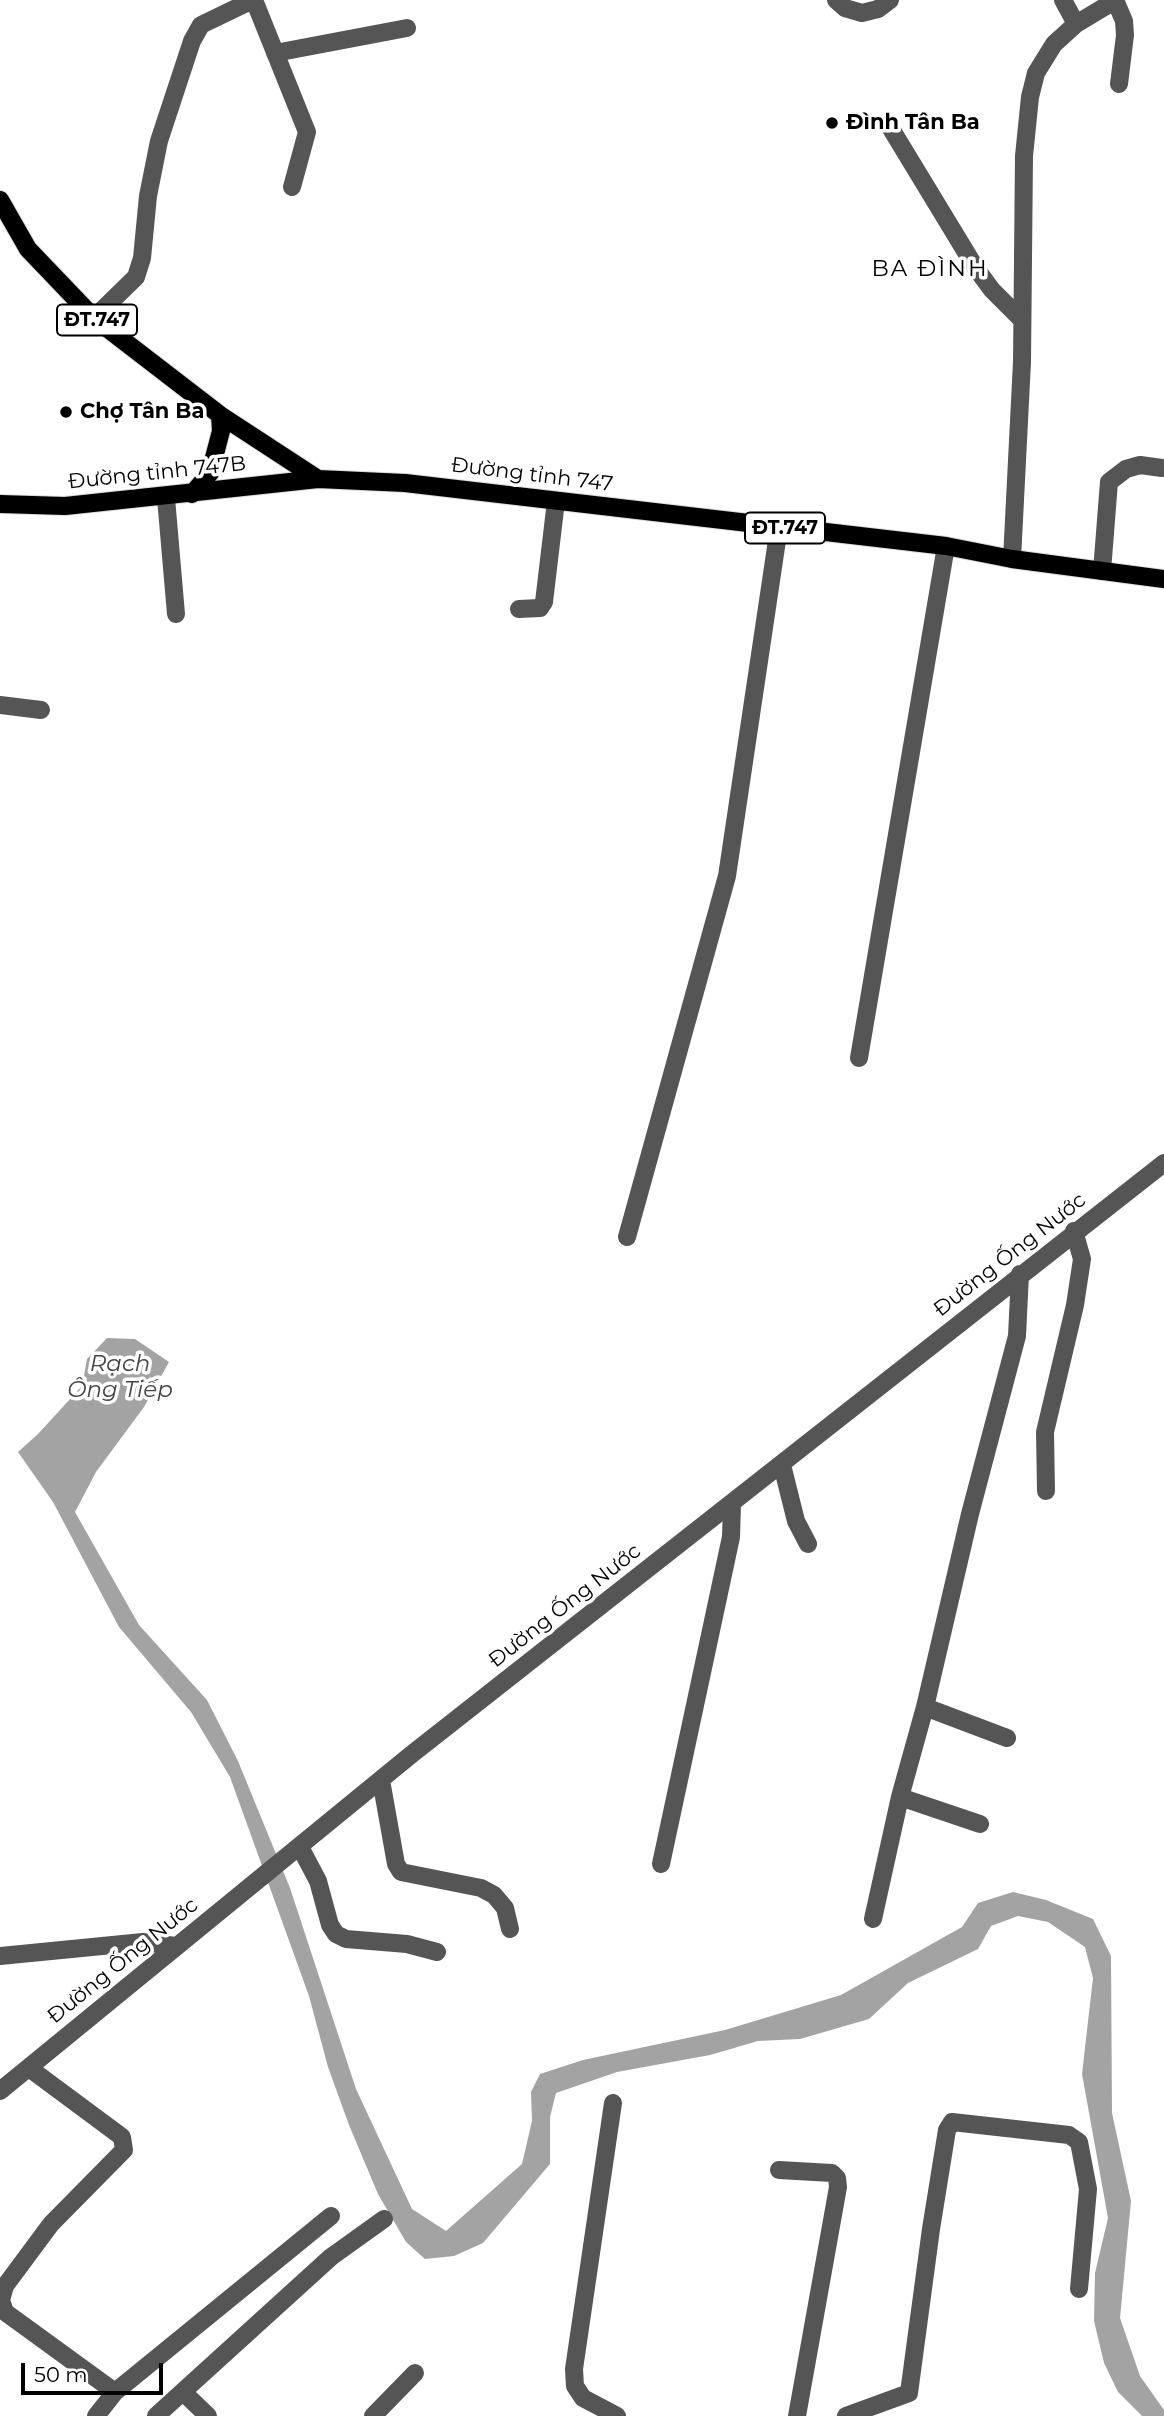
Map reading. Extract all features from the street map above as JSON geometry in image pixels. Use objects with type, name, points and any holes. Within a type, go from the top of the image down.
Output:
[{"type":"main road","name":"ĐT.747","points":[[0,200],[28,249],[94,318],[220,415],[318,479]]},
{"type":"main road","points":[[192,494],[210,473],[221,431],[220,415]]},
{"type":"main road","name":"Đường tỉnh 747","points":[[318,479],[405,483],[946,546],[1012,559],[1164,579]]},
{"type":"main road","name":"Đường tỉnh 747B","points":[[0,504],[65,506],[166,498],[318,479]]},
{"type":"street","points":[[94,318],[135,277],[142,258],[148,196],[159,141],[192,41],[201,25],[254,0],[307,132],[292,187]]},
{"type":"street","points":[[836,0],[845,8],[862,13],[878,9],[890,0]]},
{"type":"street","points":[[1063,0],[1076,24]]},
{"type":"street","points":[[1012,559],[1022,362],[1020,318],[1024,156],[1030,97],[1036,73],[1054,44],[1076,24],[1116,0],[1124,21],[1125,35],[1119,84]]},
{"type":"street","points":[[275,53],[407,29]]},
{"type":"street","points":[[890,127],[981,275],[1020,318]]},
{"type":"street","points":[[1102,570],[1109,482],[1126,469],[1140,465],[1162,468]]},
{"type":"street","points":[[166,498],[176,614]]},
{"type":"street","points":[[519,609],[540,608],[544,602],[556,501]]},
{"type":"street","points":[[627,1237],[727,876],[779,527]]},
{"type":"street","points":[[859,1058],[946,546]]},
{"type":"street","points":[[0,705],[41,710]]},
{"type":"street","name":"Đường Ống Nước","points":[[0,2091],[176,1946],[282,1863],[380,1780],[732,1505],[1074,1231],[1164,1163]]},
{"type":"street","points":[[1046,1491],[1045,1432],[1082,1259],[1074,1231]]},
{"type":"street","points":[[873,1920],[900,1797],[1017,1336],[1020,1274]]},
{"type":"street","points":[[782,1465],[792,1495],[796,1521],[808,1544]]},
{"type":"street","points":[[661,1864],[731,1537],[732,1505]]},
{"type":"street","points":[[925,1707],[1007,1738]]},
{"type":"street","points":[[380,1780],[396,1864],[401,1872],[481,1888],[495,1895],[505,1908],[510,1928]]},
{"type":"street","points":[[900,1797],[980,1824]]},
{"type":"street","points":[[300,1847],[318,1881],[330,1926],[336,1934],[346,1939],[407,1944],[437,1952]]},
{"type":"street","points":[[0,1956],[143,1942],[176,1946]]},
{"type":"street","points":[[29,2068],[122,2137],[124,2150],[51,2224],[5,2286],[1,2300],[5,2312],[115,2392]]},
{"type":"street","points":[[612,2103],[574,2370],[575,2386],[583,2398],[617,2416]]},
{"type":"street","points":[[846,2416],[909,2393],[934,2204],[947,2130],[952,2122],[1069,2135],[1079,2142],[1088,2189],[1079,2288]]},
{"type":"street","points":[[779,2170],[832,2173],[838,2178],[797,2416]]},
{"type":"street","points":[[96,2416],[115,2392],[331,2216]]},
{"type":"street","points":[[156,2416],[331,2257],[384,2219]]},
{"type":"street","points":[[373,2416],[415,2373]]},
{"type":"street","points":[[183,2392],[208,2416]]},
{"type":"water","name":"Rạch Ông Tiếp","points":[[107,1338],[135,1339],[169,1362],[144,1407],[96,1472],[75,1512],[139,1625],[207,1700],[238,1761],[290,1888],[356,2089],[412,2209],[446,2231],[522,2164],[532,2121],[531,2092],[540,2074],[583,2060],[725,2030],[841,1995],[962,1927],[978,1903],[1013,1892],[1046,1900],[1093,1919],[1111,1956],[1112,2113],[1131,2201],[1120,2318],[1140,2376],[1164,2410],[1164,2416],[1142,2416],[1118,2392],[1104,2363],[1094,2321],[1095,2273],[1108,2218],[1082,2074],[1093,1978],[1085,1947],[1048,1922],[1018,1916],[991,1926],[978,1949],[908,1983],[869,2019],[800,2039],[758,2041],[710,2055],[617,2072],[556,2093],[550,2117],[550,2164],[483,2243],[454,2256],[425,2259],[406,2242],[378,2194],[349,2125],[328,2067],[309,1996],[230,1777],[191,1712],[119,1627],[53,1502],[18,1452],[82,1386],[87,1359]]},
{"type":"place","name":"Đình Tân Ba","points":[[832,123]]},
{"type":"place","name":"Chợ Tân Ba","points":[[66,412]]},
{"type":"district","name":"BA ĐÌNH","points":[[930,269]]}]
